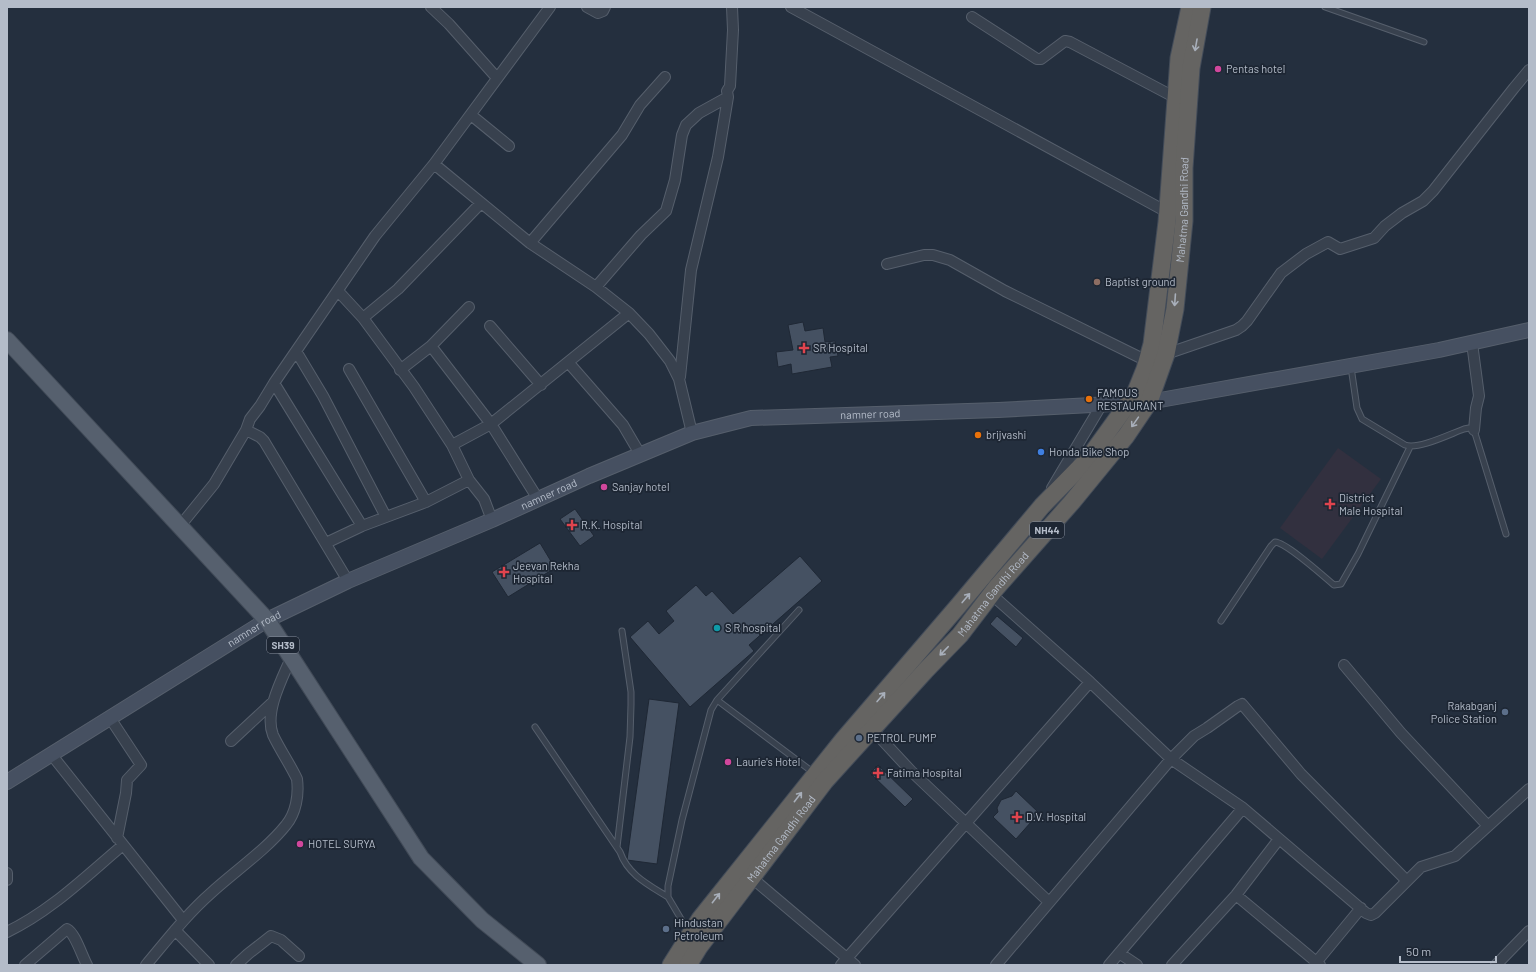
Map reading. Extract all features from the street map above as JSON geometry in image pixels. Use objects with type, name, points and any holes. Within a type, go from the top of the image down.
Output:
[{"type":"highway","name":"Mahatma Gandhi Road","points":[[671,965],[700,919],[843,740],[1039,510],[1088,459],[1135,394],[1148,361],[1152,344],[1167,212],[1179,58],[1190,7]]},
{"type":"highway","name":"Mahatma Gandhi Road","points":[[688,965],[699,947],[862,734],[960,635],[991,594],[1072,502],[1126,436],[1149,402],[1166,354],[1174,309],[1184,221],[1184,168],[1192,68],[1202,7]]},
{"type":"main road","name":"namner road","points":[[7,782],[266,620],[348,581],[492,520],[640,454],[692,433],[751,418],[998,410],[1149,402],[1351,367],[1529,330]]},
{"type":"main road","name":"SH39","points":[[7,340],[266,620],[421,858],[482,920],[538,965]]},
{"type":"street","points":[[431,7],[449,24],[497,78]]},
{"type":"street","points":[[180,526],[214,484],[246,430],[250,419],[375,236],[434,164],[550,7]]},
{"type":"street","points":[[587,7],[598,13],[605,7]]},
{"type":"street","points":[[680,379],[691,270],[718,157],[728,97],[727,91],[730,86],[733,30],[732,7]]},
{"type":"street","points":[[791,7],[1167,212]]},
{"type":"street","points":[[972,17],[1037,59],[1041,59],[1065,41],[1070,42],[1176,98]]},
{"type":"street","points":[[1166,354],[1236,330],[1247,321],[1281,273],[1306,254],[1328,242],[1340,249],[1368,241],[1374,238],[1385,226],[1408,208],[1423,201],[1433,191],[1529,70]]},
{"type":"street","points":[[530,243],[622,135],[640,105],[665,77]]},
{"type":"street","points":[[596,287],[641,235],[668,208],[675,180],[682,135],[686,125],[699,113],[728,97]]},
{"type":"street","points":[[470,115],[509,146]]},
{"type":"street","points":[[434,164],[530,243],[596,287],[628,313],[649,334],[670,361],[680,379],[692,433]]},
{"type":"street","points":[[363,318],[398,289],[481,203]]},
{"type":"street","points":[[887,264],[924,255],[933,255],[950,260],[1004,291],[1148,361]]},
{"type":"street","points":[[338,291],[363,318],[414,387],[452,445],[469,480],[484,499],[492,520]]},
{"type":"street","points":[[400,370],[431,346],[469,307]]},
{"type":"street","points":[[452,445],[491,424],[628,313]]},
{"type":"street","points":[[490,326],[541,384]]},
{"type":"street","points":[[1472,343],[1479,396],[1476,408],[1474,430]]},
{"type":"street","points":[[431,346],[491,424],[538,499]]},
{"type":"street","points":[[296,351],[323,396],[386,517]]},
{"type":"street","points":[[568,362],[623,425],[640,454]]},
{"type":"street","points":[[348,369],[426,502]]},
{"type":"street","points":[[274,383],[362,526]]},
{"type":"street","points":[[1039,510],[1102,404]]},
{"type":"street","points":[[246,430],[260,437],[264,441],[348,581]]},
{"type":"street","points":[[326,543],[362,526],[426,502],[469,480]]},
{"type":"street","points":[[991,594],[1090,682],[1172,760],[1243,808],[1371,915],[1421,867],[1455,856],[1529,789]]},
{"type":"street","points":[[146,965],[175,930],[210,893],[266,845],[286,825],[293,813],[298,788],[297,779],[273,734],[271,725],[273,702],[291,658]]},
{"type":"street","points":[[1344,665],[1401,733],[1488,826]]},
{"type":"street","points":[[752,878],[848,963],[966,822],[1090,682]]},
{"type":"street","points":[[231,741],[273,702]]},
{"type":"street","points":[[996,965],[1194,736],[1242,704],[1300,774],[1407,881]]},
{"type":"street","points":[[7,932],[28,922],[45,911],[120,842],[127,780],[141,764],[110,718]]},
{"type":"street","points":[[862,734],[911,772],[966,822],[1049,902]]},
{"type":"street","points":[[51,754],[184,920]]},
{"type":"street","points":[[1109,965],[1243,808]]},
{"type":"street","points":[[1172,965],[1236,895],[1279,839]]},
{"type":"street","points":[[7,873],[7,880]]},
{"type":"street","points":[[1236,895],[1317,964],[1361,908]]},
{"type":"street","points":[[25,965],[67,929],[72,932],[87,965]]},
{"type":"street","points":[[175,930],[209,965]]},
{"type":"street","points":[[1496,965],[1529,931]]},
{"type":"street","points":[[236,965],[271,936],[280,940],[299,956]]},
{"type":"street","points":[[1119,953],[1137,965]]},
{"type":"lane","points":[[1325,7],[1424,42]]},
{"type":"lane","points":[[1351,367],[1357,408],[1362,419],[1410,447],[1421,445],[1464,429],[1469,428],[1474,430],[1506,534]]},
{"type":"lane","points":[[1221,621],[1275,542],[1280,543],[1290,550],[1334,585],[1341,584],[1358,554],[1410,447]]},
{"type":"lane","points":[[668,897],[668,886],[682,820],[712,707],[799,610]]},
{"type":"lane","points":[[617,847],[630,736],[631,705],[631,692],[622,631]]},
{"type":"lane","points":[[717,700],[816,774]]},
{"type":"lane","points":[[535,727],[617,847],[623,862],[633,873],[668,897],[684,924]]},
{"type":"shaded area","name":"District Male Hospital","points":[[1338,448],[1381,479],[1322,559],[1280,528]]},
{"type":"building","points":[[803,322],[805,331],[823,328],[825,342],[835,341],[838,356],[830,357],[832,367],[792,374],[791,364],[778,367],[776,352],[793,350],[788,325]]},
{"type":"building","points":[[575,509],[594,536],[580,546],[560,519]]},
{"type":"building","points":[[540,543],[555,568],[508,597],[492,572]]},
{"type":"building","name":"S R hospital","points":[[800,556],[822,581],[749,645],[754,651],[690,707],[630,637],[648,621],[659,634],[674,621],[666,611],[696,585],[706,596],[712,591],[733,614]]},
{"type":"building","points":[[997,616],[1023,638],[1016,647],[990,624]]},
{"type":"building","points":[[649,699],[679,703],[657,864],[627,860]]},
{"type":"building","points":[[878,765],[913,799],[905,807],[870,773]]},
{"type":"building","points":[[1016,791],[1039,813],[1016,839],[993,817],[998,812],[997,808],[1001,800],[1012,796]]},
{"type":"place","name":"Pentas hotel","points":[[1218,69]]},
{"type":"place","name":"Baptist ground","points":[[1097,282]]},
{"type":"place","name":"SR Hospital","points":[[804,348]]},
{"type":"place","name":"FAMOUS RESTAURANT","points":[[1089,399]]},
{"type":"place","name":"brijvashi","points":[[978,435]]},
{"type":"place","name":"Honda Bike Shop","points":[[1041,452]]},
{"type":"place","name":"Sanjay hotel","points":[[604,487]]},
{"type":"place","name":"District Male Hospital","points":[[1330,504]]},
{"type":"place","name":"R.K. Hospital","points":[[572,525]]},
{"type":"place","name":"Jeevan Rekha Hospital","points":[[504,572]]},
{"type":"place","name":"S R hospital","points":[[717,628]]},
{"type":"place","name":"Rakabganj Police Station","points":[[1505,712]]},
{"type":"place","name":"PETROL PUMP","points":[[859,738]]},
{"type":"place","name":"Laurie's Hotel","points":[[728,762]]},
{"type":"place","name":"Fatima Hospital","points":[[878,773]]},
{"type":"place","name":"D.V. Hospital","points":[[1017,817]]},
{"type":"place","name":"HOTEL SURYA","points":[[300,844]]},
{"type":"place","name":"Hindustan Petroleum","points":[[666,929]]}]
